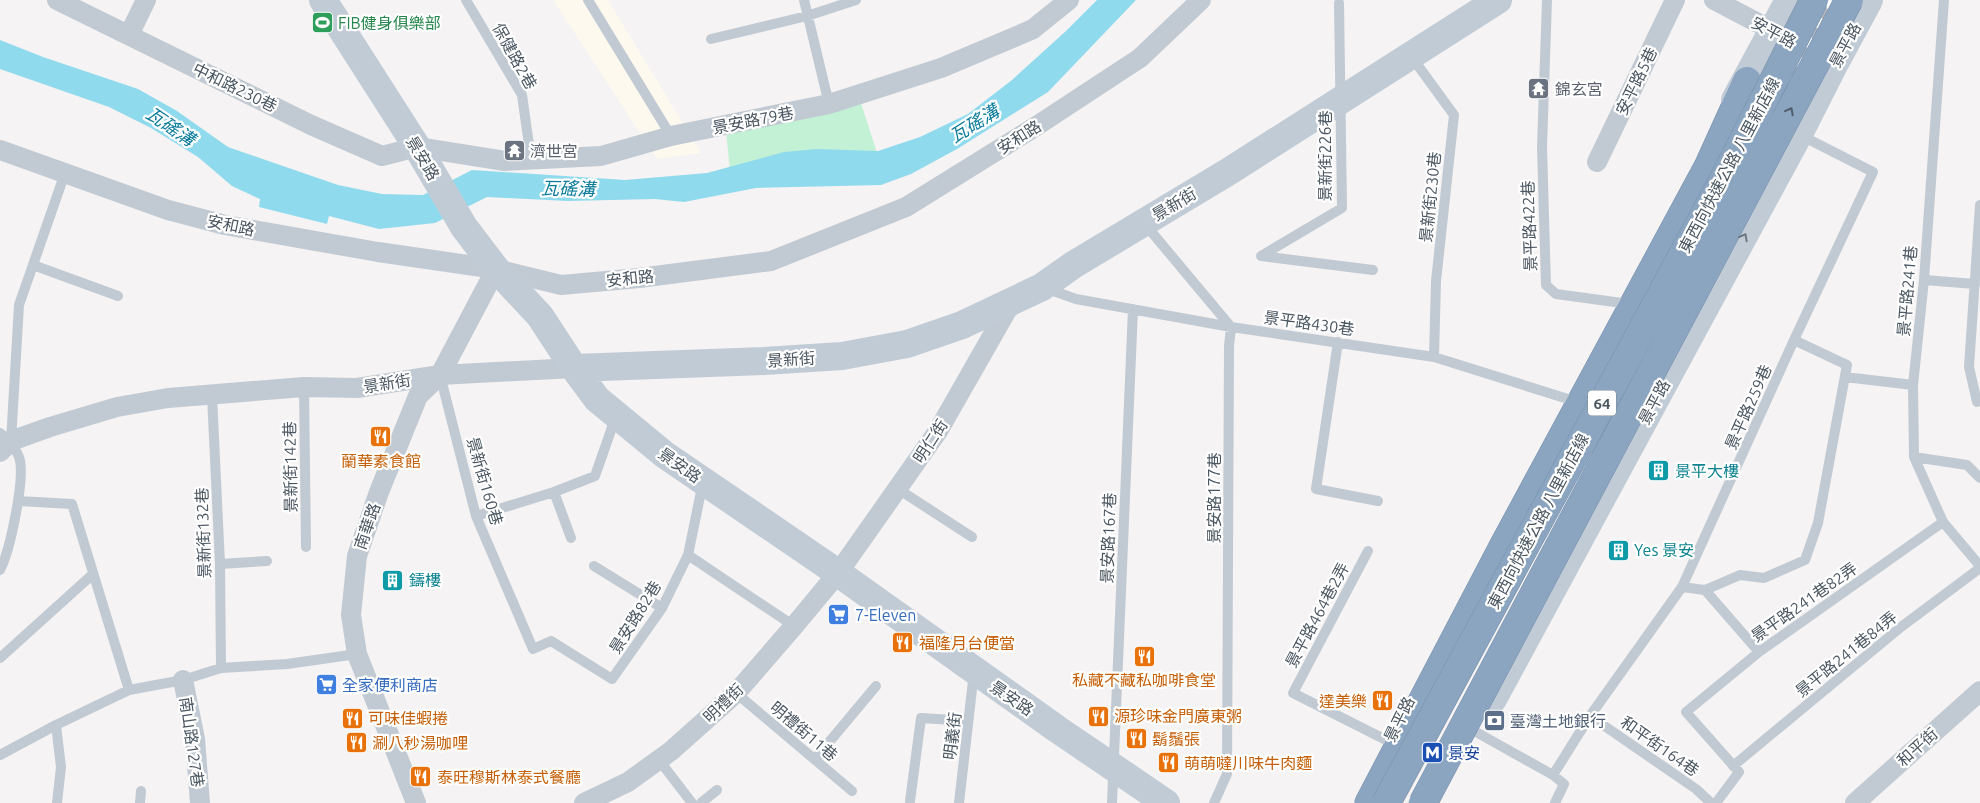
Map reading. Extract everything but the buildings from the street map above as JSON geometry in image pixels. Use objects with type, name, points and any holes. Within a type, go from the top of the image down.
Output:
[{"type":"highway","name":"東西向快速公路 八里新店線","points":[[1386,803],[1725,177],[1814,0]]},
{"type":"highway","name":"東西向快速公路 八里新店線","points":[[1422,803],[1849,0]]},
{"type":"highway","points":[[1369,803],[1510,534],[1708,167],[1746,81]]},
{"type":"main road","name":"景安路","points":[[323,0],[417,147],[464,227],[496,269],[540,316],[597,399],[665,455],[838,573],[974,672],[1166,803]]},
{"type":"main road","name":"景新街","points":[[574,368],[764,361],[842,356],[907,344],[962,325],[1042,287],[1073,265],[1340,102],[1498,0]]},
{"type":"main road","name":"景平路","points":[[1358,803],[1426,665],[1568,399],[1696,162],[1746,81],[1789,0]]},
{"type":"main road","name":"景平路","points":[[1437,803],[1799,134],[1869,0]]},
{"type":"main road","name":"景平路","points":[[1398,803],[1760,143],[1770,101],[1773,31]]},
{"type":"street","points":[[129,35],[146,0]]},
{"type":"street","name":"景安路79巷","points":[[417,147],[505,161],[601,156],[671,136],[829,104],[940,68],[1017,36],[1032,28],[1069,0]]},
{"type":"street","name":"安和路","points":[[0,150],[168,210],[225,225],[378,252],[496,269],[561,285],[639,278],[771,261],[906,207],[1038,125],[1140,58],[1201,0]]},
{"type":"street","name":"安平路5巷","points":[[1597,162],[1675,0]]},
{"type":"street","name":"安平路","points":[[1714,0],[1835,63]]},
{"type":"street","name":"中和路230巷","points":[[62,1],[311,125],[382,156],[417,147]]},
{"type":"street","name":"南華路","points":[[416,803],[357,654],[351,615],[357,556],[379,492],[418,396],[440,375],[496,269]]},
{"type":"street","name":"明仁街","points":[[838,573],[938,431],[1011,303]]},
{"type":"street","name":"景新街","points":[[4,442],[50,426],[118,407],[168,398],[304,388],[356,388],[440,375],[574,368]]},
{"type":"street","name":"明禮街","points":[[597,801],[628,782],[671,751],[736,693],[838,573]]},
{"type":"street","name":"南山路127巷","points":[[183,680],[195,739],[200,803]]},
{"type":"street","name":"和平街","points":[[1855,803],[1980,691]]},
{"type":"lane","name":"保健路2巷","points":[[466,0],[522,95],[531,159]]},
{"type":"lane","points":[[588,0],[671,136]]},
{"type":"lane","points":[[804,0],[829,104]]},
{"type":"lane","points":[[711,39],[807,16],[856,0]]},
{"type":"lane","name":"景平路422巷","points":[[1547,0],[1542,146],[1546,285],[1556,294],[1622,302]]},
{"type":"lane","name":"景平路241巷","points":[[1944,0],[1924,280],[1913,385],[1914,457],[1943,522],[1980,567]]},
{"type":"lane","points":[[1339,3],[1340,102]]},
{"type":"lane","name":"景新街230巷","points":[[1411,55],[1454,115],[1436,282],[1434,357]]},
{"type":"lane","name":"景新街226巷","points":[[1340,102],[1342,208],[1261,256],[1373,270]]},
{"type":"lane","name":"景平路259巷","points":[[1553,775],[1590,716],[1682,587],[1794,340],[1874,172],[1799,134]]},
{"type":"lane","points":[[0,570],[19,501],[20,458],[4,442],[19,306],[65,173]]},
{"type":"lane","points":[[1977,402],[1969,367],[1978,267],[1980,205]]},
{"type":"lane","points":[[1144,222],[1231,328]]},
{"type":"lane","points":[[33,265],[118,296]]},
{"type":"lane","points":[[1924,280],[1975,284]]},
{"type":"lane","name":"景平路430巷","points":[[1042,287],[1076,299],[1231,328],[1434,357],[1568,399]]},
{"type":"lane","name":"景安路167巷","points":[[1112,803],[1132,309]]},
{"type":"lane","name":"景安路177巷","points":[[1214,803],[1227,774],[1229,356],[1231,328]]},
{"type":"lane","points":[[1682,587],[1705,590],[1740,575],[1764,578],[1805,560],[1818,523],[1847,365],[1794,340]]},
{"type":"lane","points":[[1338,342],[1316,489],[1378,501]]},
{"type":"lane","points":[[1969,367],[1980,369]]},
{"type":"lane","name":"景新街160巷","points":[[440,375],[476,516],[533,649]]},
{"type":"lane","points":[[1845,377],[1913,385]]},
{"type":"lane","name":"景新街142巷","points":[[304,388],[306,547]]},
{"type":"lane","name":"景新街132巷","points":[[212,396],[220,564],[221,668]]},
{"type":"lane","points":[[476,516],[554,492],[595,476],[616,416]]},
{"type":"lane","points":[[1914,457],[1967,465],[1980,478]]},
{"type":"lane","name":"景安路82巷","points":[[533,649],[552,641],[612,679],[662,608],[688,555],[703,481]]},
{"type":"lane","points":[[898,489],[972,537]]},
{"type":"lane","points":[[554,492],[571,538]]},
{"type":"lane","points":[[19,501],[72,504],[130,690]]},
{"type":"lane","name":"景平路241巷82弄","points":[[1733,766],[1686,712],[1759,652],[1943,522]]},
{"type":"lane","name":"景平路464巷2弄","points":[[1368,551],[1293,693],[1388,741]]},
{"type":"lane","points":[[688,555],[794,626]]},
{"type":"lane","points":[[220,564],[267,561]]},
{"type":"lane","points":[[594,566],[662,608]]},
{"type":"lane","name":"景平路241巷84弄","points":[[1733,766],[1901,627],[1980,567]]},
{"type":"lane","points":[[0,658],[93,574]]},
{"type":"lane","points":[[1705,590],[1759,652]]},
{"type":"lane","points":[[0,755],[56,725],[130,690],[183,680],[221,668],[287,664],[357,654]]},
{"type":"lane","name":"明義街","points":[[959,803],[974,672]]},
{"type":"lane","points":[[815,759],[876,686]]},
{"type":"lane","name":"明禮街11巷","points":[[736,693],[852,791]]},
{"type":"lane","name":"和平街164巷","points":[[1590,716],[1696,789],[1711,803]]},
{"type":"lane","points":[[910,801],[921,718],[968,721]]},
{"type":"lane","points":[[56,725],[61,766],[57,803]]},
{"type":"lane","points":[[1476,732],[1553,775],[1564,784],[1555,803]]},
{"type":"lane","points":[[658,760],[692,803]]},
{"type":"lane","points":[[1716,803],[1739,772],[1733,766]]},
{"type":"lane","points":[[701,803],[718,790]]},
{"type":"lane","points":[[140,803],[141,791]]},
{"type":"shaded area","points":[[553,0],[608,0],[701,153],[657,159]]},
{"type":"green space","points":[[861,103],[877,153],[730,171],[726,131]]},
{"type":"water","name":"瓦磘溝","points":[[1097,0],[1136,0],[1048,92],[957,149],[911,174],[881,185],[756,188],[684,202],[655,199],[568,201],[487,197],[435,223],[379,229],[329,216],[327,224],[259,207],[260,199],[232,186],[198,157],[151,128],[109,107],[0,69],[0,40],[43,57],[138,89],[177,111],[228,147],[338,185],[382,194],[423,195],[472,170],[625,180],[707,173],[784,152],[817,149],[878,151],[920,137],[968,114],[1012,80]]},
{"type":"railway","points":[[1400,803],[1831,0]]},
{"type":"railway","points":[[1411,803],[1842,0]]},
{"type":"place","name":"FIB健身俱樂部","points":[[322,23]]},
{"type":"place","name":"錦玄宮","points":[[1539,89]]},
{"type":"place","name":"濟世宮","points":[[514,151]]},
{"type":"place","name":"蘭華素食館","points":[[381,437]]},
{"type":"place","name":"景平大樓","points":[[1659,471]]},
{"type":"place","name":"Yes 景安","points":[[1618,550]]},
{"type":"place","name":"鑄樓","points":[[393,580]]},
{"type":"place","name":"7-Eleven","points":[[839,615]]},
{"type":"place","name":"福隆月台便當","points":[[903,643]]},
{"type":"place","name":"私藏不藏私咖啡食堂","points":[[1144,656]]},
{"type":"place","name":"全家便利商店","points":[[326,685]]},
{"type":"place","name":"達美樂","points":[[1383,701]]},
{"type":"place","name":"源珍味金門廣東粥","points":[[1098,716]]},
{"type":"place","name":"可味佳蝦捲","points":[[352,718]]},
{"type":"place","name":"臺灣土地銀行","points":[[1494,721]]},
{"type":"place","name":"鬍鬚張","points":[[1136,739]]},
{"type":"place","name":"涮八秒湯咖哩","points":[[356,743]]},
{"type":"place","name":"景安","points":[[1432,753]]},
{"type":"place","name":"萌萌噠川味牛肉麵","points":[[1168,763]]},
{"type":"place","name":"泰旺穆斯林泰式餐廳","points":[[421,777]]}]
